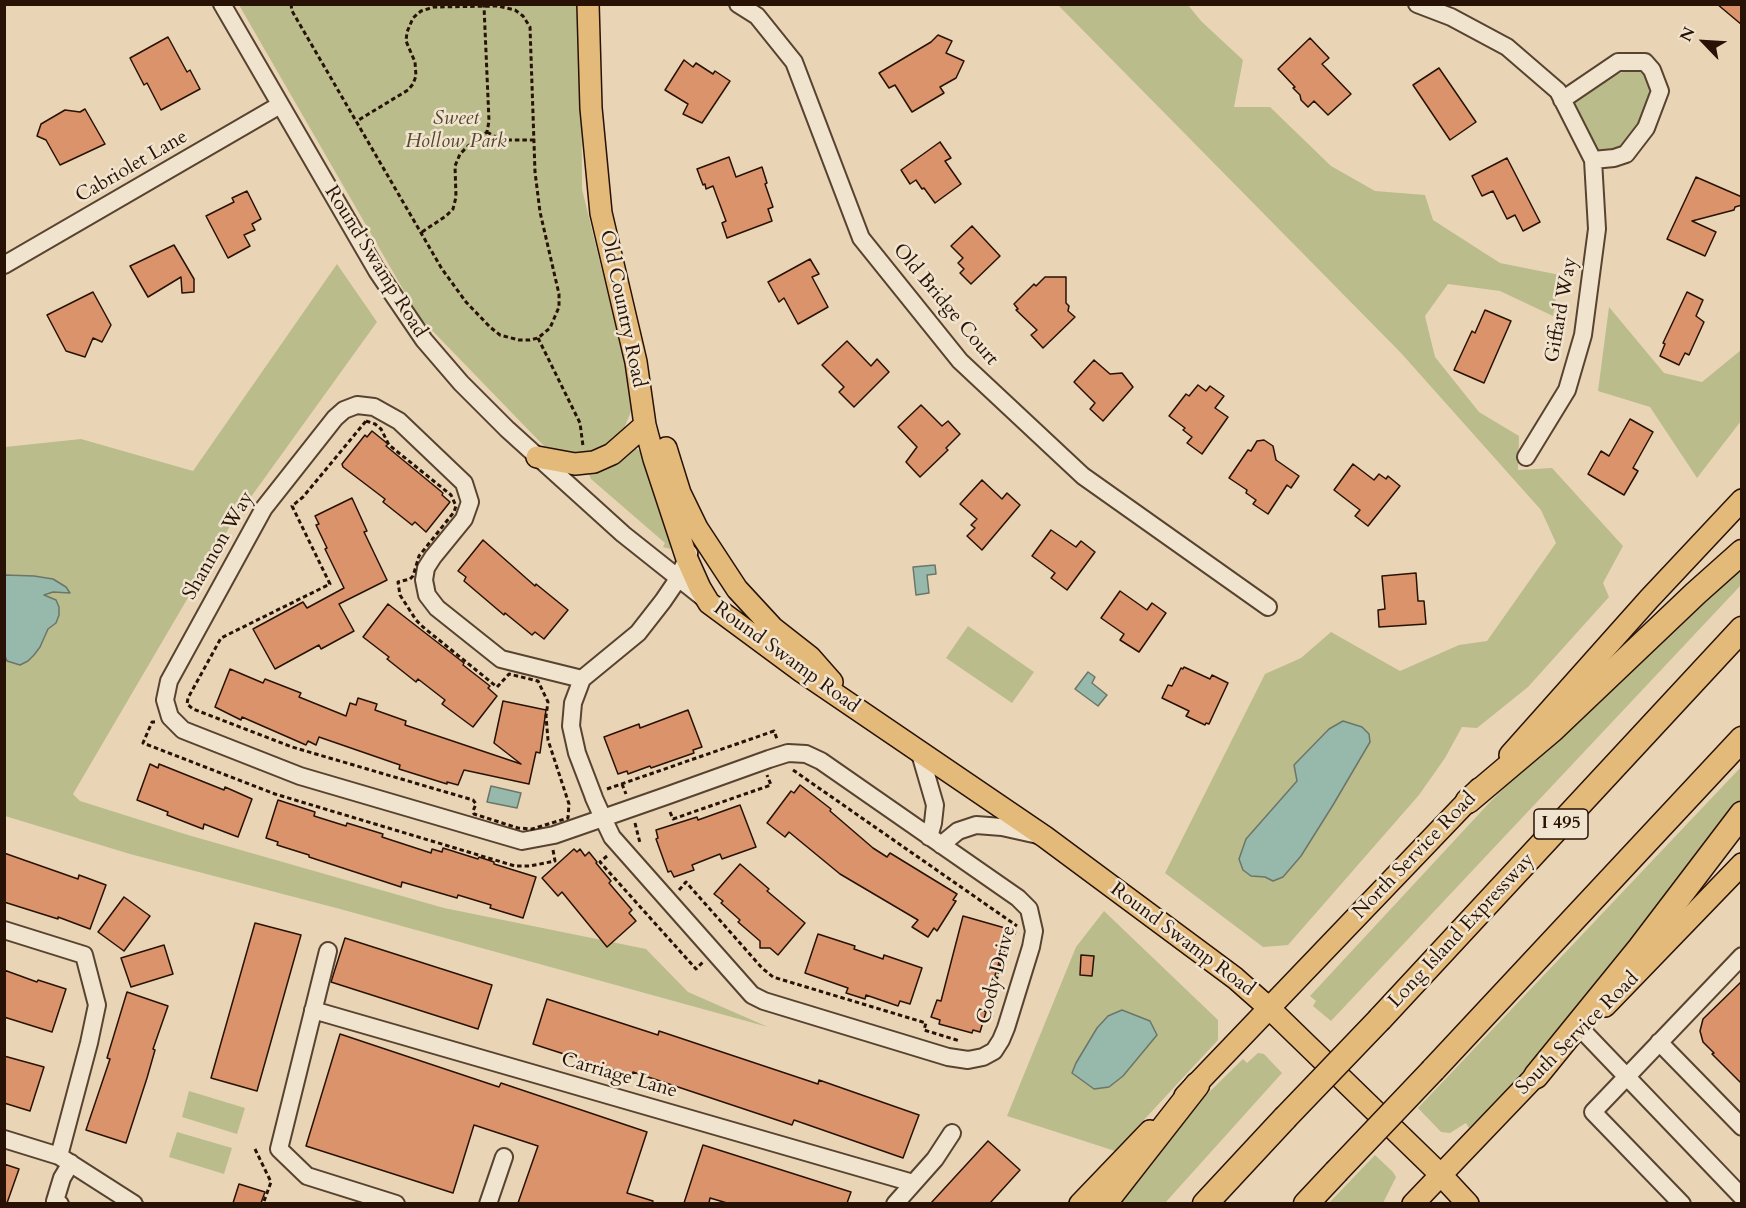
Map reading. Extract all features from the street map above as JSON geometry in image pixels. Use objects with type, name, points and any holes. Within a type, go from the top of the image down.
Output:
[{"type":"highway","points":[[1468,801],[1552,730],[1742,552]]},
{"type":"highway","name":"Long Island Expressway","points":[[1205,1203],[1380,1019],[1742,629]]},
{"type":"highway","points":[[1306,1203],[1742,739]]},
{"type":"highway","points":[[1536,1076],[1640,948],[1742,814]]},
{"type":"highway","points":[[1104,1203],[1197,1085]]},
{"type":"main road","name":"Old Country Road","points":[[588,4],[596,178],[606,236],[636,362],[645,424],[660,480],[687,559],[709,603]]},
{"type":"main road","points":[[636,362],[680,493],[697,528],[748,602],[773,628],[810,657],[854,708]]},
{"type":"main road","points":[[537,457],[576,464],[594,462],[612,454],[645,424]]},
{"type":"main road","name":"North Service Road","points":[[1080,1203],[1197,1085],[1468,801],[1649,599],[1742,500]]},
{"type":"main road","name":"Round Swamp Road","points":[[709,603],[765,646],[854,708],[920,750],[1045,837],[1221,967],[1269,1008],[1468,1203]]},
{"type":"main road","name":"South Service Road","points":[[1413,1203],[1742,864]]},
{"type":"street","name":"Round Swamp Road","points":[[222,4],[377,271],[408,318],[461,383],[537,457],[623,534],[709,603]]},
{"type":"street","name":"Old Bridge Court","points":[[738,4],[757,16],[794,62],[861,238],[960,361],[1083,476],[1268,607]]},
{"type":"street","name":"Giffard Way","points":[[1417,4],[1451,17],[1508,47],[1558,91],[1593,160],[1597,229],[1583,334],[1567,390],[1526,457]]},
{"type":"street","points":[[1562,100],[1618,62],[1645,62],[1652,70],[1660,91],[1646,128],[1626,154],[1593,160]]},
{"type":"street","name":"Cabriolet Lane","points":[[4,265],[280,105]]},
{"type":"street","name":"Shannon Way","points":[[170,717],[165,700],[169,681],[255,522],[335,418],[344,410],[357,405],[374,407],[399,421],[464,483],[470,502],[464,519],[433,556],[426,568],[424,580],[427,595],[437,608],[501,658],[582,679]]},
{"type":"street","points":[[582,679],[638,633],[678,579],[697,528]]},
{"type":"street","name":"Cody Drive","points":[[582,679],[573,703],[571,726],[577,753],[593,795],[603,818],[612,837],[752,995],[764,1002],[948,1057],[968,1060],[983,1057],[994,1051],[1001,1040],[1031,947],[1034,931],[1029,909],[1018,898],[821,761],[806,754],[788,753],[603,818]]},
{"type":"street","points":[[170,717],[183,730],[300,776],[511,839],[534,840],[603,818]]},
{"type":"street","points":[[920,750],[935,805],[933,823],[935,841],[976,825],[1002,827],[1045,837]]},
{"type":"street","points":[[4,930],[84,955],[97,1005],[62,1178],[55,1201],[60,1203]]},
{"type":"street","points":[[328,951],[279,1149],[307,1176],[396,1203]]},
{"type":"street","points":[[1682,1203],[1593,1112],[1742,956]]},
{"type":"street","name":"Carriage Lane","points":[[313,1010],[914,1183]]},
{"type":"street","points":[[1581,1029],[1742,1197]]},
{"type":"street","points":[[1659,1042],[1742,1127]]},
{"type":"street","points":[[895,1203],[935,1159],[952,1133]]},
{"type":"street","points":[[4,1139],[65,1160],[134,1203]]},
{"type":"street","points":[[488,1203],[504,1157]]},
{"type":"path","points":[[291,4],[357,121],[422,232],[442,269],[466,302],[500,335],[519,340],[538,338],[550,328],[559,307],[559,294],[540,212],[535,172],[531,27],[527,20],[515,10],[507,7],[484,5],[434,7],[421,11],[414,18],[407,32],[406,41],[415,62],[413,84],[403,94],[357,121]]},
{"type":"path","points":[[422,232],[453,209],[456,197],[455,166],[460,154],[487,132],[489,121],[484,5]]},
{"type":"path","points":[[487,132],[501,140],[534,140]]},
{"type":"path","points":[[538,338],[579,423],[584,456]]},
{"type":"path","points":[[370,421],[381,429],[389,445],[451,495],[456,506],[454,512],[420,556],[413,576],[398,582],[400,595],[423,627],[497,687],[509,674],[538,681],[548,702],[546,716],[548,740],[569,804],[567,818],[532,829],[518,828],[474,814],[476,804],[473,800],[292,747],[189,706],[187,701],[220,638],[330,584],[292,506],[303,497],[363,423],[370,421]]},
{"type":"path","points":[[189,706],[159,722],[152,722],[144,743],[275,794],[515,866],[555,861],[552,851],[554,847]]},
{"type":"path","points":[[569,804],[774,731],[778,743]]},
{"type":"path","points":[[786,765],[1024,931],[1022,934],[1011,932],[989,1005],[991,1022]]},
{"type":"path","points":[[667,808],[673,819],[760,789],[771,785],[767,776],[770,771]]},
{"type":"path","points":[[622,784],[640,846]]},
{"type":"path","points":[[608,851],[608,855],[600,862],[696,969],[704,962],[708,963]]},
{"type":"path","points":[[675,890],[679,890],[686,882],[762,968],[773,977],[926,1023],[924,1030],[968,1042]]},
{"type":"path","points":[[255,1149],[271,1182],[263,1203]]},
{"type":"green space","name":"Sweet Hollow Park","points":[[239,5],[581,5],[582,189],[630,385],[632,409],[623,431],[603,448],[579,455],[544,446],[419,317]]},
{"type":"green space","points":[[1058,5],[1188,5],[1201,21],[1243,60],[1234,107],[1270,107],[1331,166],[1375,191],[1425,195],[1433,220],[1500,263],[1560,275],[1553,316],[1500,291],[1448,284],[1425,316],[1435,357],[1479,412],[1519,436],[1518,470],[1552,468],[1623,546],[1603,583],[1609,597],[1528,687],[1477,728],[1462,727],[1445,758],[1419,795],[1288,945],[1263,947],[1165,873],[1265,674],[1301,658],[1331,632],[1400,671],[1459,645],[1487,641],[1556,543],[1541,510],[1401,353]],"holes":[[[1343,721],[1370,742],[1301,856],[1283,877],[1273,881],[1265,877],[1246,839],[1297,781],[1294,765],[1329,729]]]},
{"type":"green space","points":[[1628,70],[1637,70],[1645,75],[1653,93],[1644,124],[1616,154],[1596,155],[1573,102],[1598,82]]},
{"type":"green space","points":[[337,264],[377,322],[230,526],[73,794],[80,801],[188,835],[444,908],[646,949],[688,992],[768,1027],[340,909],[130,854],[5,816],[4,656],[7,661],[40,647],[48,629],[56,623],[48,598],[44,596],[53,592],[63,593],[5,575],[5,447],[81,439],[193,471]]},
{"type":"green space","points":[[1609,307],[1664,373],[1702,382],[1741,350],[1741,421],[1697,478],[1650,407],[1598,391]]},
{"type":"green space","points":[[631,447],[641,452],[671,544],[670,549],[663,547],[665,543],[591,479],[588,472]]},
{"type":"green space","points":[[1741,566],[1741,585],[1331,1021],[1313,1006],[1316,1001],[1310,996],[1491,801],[1609,683]]},
{"type":"green space","points":[[968,626],[1034,672],[1012,703],[946,658]]},
{"type":"green space","points":[[1741,767],[1741,799],[1618,965],[1529,1070],[1469,1128],[1466,1123],[1450,1133],[1441,1132],[1418,1108]]},
{"type":"green space","points":[[1104,911],[1218,1020],[1218,1040],[1115,1151],[1007,1116],[1076,947]]},
{"type":"green space","points":[[1258,1053],[1264,1054],[1282,1073],[1165,1203],[1113,1204],[1198,1103],[1243,1059],[1247,1063]]},
{"type":"green space","points":[[189,1091],[245,1108],[237,1134],[182,1117]]},
{"type":"green space","points":[[177,1132],[232,1148],[224,1174],[169,1157]]},
{"type":"green space","points":[[1375,1155],[1396,1177],[1383,1203],[1329,1203]]},
{"type":"shaded area","points":[[935,565],[936,574],[927,575],[929,593],[916,595],[913,567]]},
{"type":"shaded area","points":[[5,575],[53,579],[66,587],[70,593],[53,592],[44,595],[56,600],[59,615],[56,623],[48,629],[34,655],[20,665],[7,661],[5,656]]},
{"type":"shaded area","points":[[1088,672],[1095,677],[1092,683],[1107,695],[1098,706],[1075,689]]},
{"type":"shaded area","points":[[1343,721],[1362,727],[1369,734],[1370,742],[1333,805],[1301,856],[1283,877],[1273,881],[1265,877],[1251,876],[1243,870],[1239,859],[1246,839],[1297,781],[1294,765],[1329,729]]},
{"type":"shaded area","points":[[491,786],[521,793],[517,808],[487,802]]},
{"type":"shaded area","points":[[1122,1010],[1150,1021],[1157,1035],[1123,1076],[1109,1087],[1094,1089],[1072,1073],[1097,1028],[1108,1016]]},
{"type":"building","points":[[1717,4],[1742,4],[1742,25]]},
{"type":"building","points":[[938,35],[952,41],[946,53],[964,61],[956,78],[940,87],[944,93],[912,112],[895,85],[889,88],[879,73],[931,42]]},
{"type":"building","points":[[168,37],[187,72],[190,70],[200,89],[161,110],[147,83],[144,85],[130,58]]},
{"type":"building","points":[[1310,38],[1329,58],[1322,64],[1351,94],[1328,115],[1314,101],[1308,107],[1293,88],[1295,87],[1278,69]]},
{"type":"building","points":[[684,60],[693,67],[696,63],[713,74],[715,71],[730,81],[702,123],[683,114],[688,104],[665,90]]},
{"type":"building","points":[[1439,68],[1476,122],[1450,140],[1413,85]]},
{"type":"building","points":[[85,109],[105,144],[60,165],[46,140],[37,136],[41,124],[65,110],[80,112]]},
{"type":"building","points":[[940,142],[951,158],[945,161],[961,184],[935,203],[916,180],[910,184],[901,170]]},
{"type":"building","points":[[729,157],[736,177],[762,167],[773,207],[768,209],[772,221],[727,238],[722,223],[726,221],[713,186],[706,189],[697,169]]},
{"type":"building","points":[[1507,158],[1540,222],[1523,231],[1515,215],[1507,219],[1493,191],[1482,196],[1472,176]]},
{"type":"building","points":[[1696,177],[1742,197],[1742,205],[1735,207],[1734,210],[1692,221],[1716,232],[1705,256],[1667,239]]},
{"type":"building","points":[[247,191],[261,219],[252,224],[255,230],[244,235],[250,246],[228,258],[206,216],[234,202],[232,198]]},
{"type":"building","points":[[972,226],[1000,256],[971,284],[960,273],[964,269],[958,263],[963,258],[951,246]]},
{"type":"building","points":[[174,245],[194,279],[194,292],[182,293],[181,277],[148,297],[130,266]]},
{"type":"building","points":[[810,259],[819,274],[812,277],[828,307],[798,324],[784,298],[779,302],[768,282]]},
{"type":"building","points":[[1045,277],[1066,277],[1066,303],[1069,306],[1068,311],[1075,317],[1043,348],[1031,335],[1037,330],[1016,310],[1018,309],[1014,304],[1034,284],[1036,286]]},
{"type":"building","points":[[93,292],[111,325],[102,342],[93,338],[85,357],[66,351],[47,315]]},
{"type":"building","points":[[1687,292],[1703,300],[1696,316],[1704,322],[1689,355],[1685,353],[1679,365],[1660,356],[1665,344],[1663,343]]},
{"type":"building","points":[[1485,310],[1511,321],[1484,383],[1454,370],[1472,331],[1475,333]]},
{"type":"building","points":[[847,341],[871,366],[877,359],[889,372],[854,407],[839,392],[844,387],[822,365]]},
{"type":"building","points":[[1094,360],[1110,374],[1122,373],[1133,387],[1103,421],[1090,409],[1095,403],[1074,382]]},
{"type":"building","points":[[1198,385],[1206,391],[1210,386],[1224,396],[1215,408],[1228,417],[1202,454],[1187,443],[1192,437],[1183,430],[1185,428],[1169,416],[1186,394],[1189,396]]},
{"type":"building","points":[[921,405],[942,426],[948,421],[960,434],[946,448],[948,450],[920,477],[906,462],[917,447],[898,427]]},
{"type":"building","points":[[1630,419],[1653,432],[1633,468],[1638,471],[1624,495],[1588,474],[1601,451],[1609,456]]},
{"type":"building","points":[[372,431],[388,444],[386,446],[443,493],[442,495],[450,502],[426,532],[415,522],[412,525],[383,502],[385,499],[343,467],[342,464],[365,435],[367,437]]},
{"type":"building","points":[[1264,440],[1273,446],[1276,460],[1299,476],[1291,488],[1287,485],[1268,514],[1253,504],[1256,500],[1246,493],[1247,490],[1229,478],[1248,450],[1251,451],[1257,441]]},
{"type":"building","points":[[1353,464],[1374,480],[1379,474],[1386,479],[1388,476],[1400,486],[1368,526],[1355,516],[1360,510],[1334,490]]},
{"type":"building","points":[[982,480],[1002,499],[1007,493],[1020,505],[982,550],[967,536],[975,528],[971,525],[977,519],[960,504]]},
{"type":"building","points":[[352,498],[367,531],[364,532],[387,580],[339,604],[354,631],[321,649],[319,645],[275,669],[253,629],[303,602],[307,608],[344,588],[325,549],[327,548],[316,525],[319,524],[315,516]]},
{"type":"building","points":[[1051,530],[1076,547],[1081,541],[1095,552],[1067,590],[1051,578],[1055,573],[1032,556]]},
{"type":"building","points":[[483,540],[535,586],[536,584],[568,610],[544,639],[535,632],[532,635],[505,613],[504,615],[464,581],[466,577],[458,571]]},
{"type":"building","points":[[1416,573],[1418,601],[1424,601],[1426,624],[1379,627],[1378,610],[1385,609],[1382,576]]},
{"type":"building","points":[[1120,591],[1147,610],[1152,603],[1166,613],[1139,652],[1120,640],[1124,634],[1101,618]]},
{"type":"building","points":[[388,604],[464,663],[463,665],[490,686],[488,688],[497,696],[473,727],[442,704],[445,700],[418,679],[416,682],[363,637]]},
{"type":"building","points":[[1184,667],[1210,679],[1212,675],[1228,683],[1209,724],[1205,725],[1186,716],[1189,711],[1162,698],[1168,685],[1172,686],[1181,668]]},
{"type":"building","points":[[230,669],[263,683],[265,679],[301,693],[299,697],[346,716],[350,703],[356,705],[358,698],[377,704],[375,710],[406,721],[405,725],[521,764],[494,743],[503,701],[546,710],[540,753],[536,752],[529,784],[464,770],[458,785],[447,782],[447,784],[399,769],[400,765],[319,737],[316,745],[308,741],[306,745],[242,717],[241,720],[215,707]]},
{"type":"building","points":[[688,710],[702,747],[693,750],[694,753],[651,768],[650,766],[628,774],[627,771],[618,774],[604,737],[639,724],[640,728]]},
{"type":"building","points":[[150,764],[158,768],[159,764],[252,799],[238,837],[204,824],[203,829],[137,800]]},
{"type":"building","points":[[800,785],[831,809],[830,811],[873,848],[887,857],[890,853],[957,894],[953,900],[956,901],[937,931],[934,928],[928,937],[912,927],[918,920],[840,874],[789,832],[785,837],[767,823],[791,791],[794,793]]},
{"type":"building","points":[[278,800],[315,812],[314,816],[383,834],[382,837],[431,853],[432,849],[442,852],[443,848],[478,859],[479,857],[536,877],[523,918],[458,895],[457,898],[402,882],[401,887],[277,845],[278,842],[266,838]]},
{"type":"building","points":[[740,805],[756,847],[722,859],[720,854],[692,865],[694,870],[674,877],[671,871],[668,872],[656,839],[658,838],[656,830],[697,817],[698,820]]},
{"type":"building","points":[[574,849],[577,852],[580,849],[585,856],[589,852],[611,881],[609,883],[632,910],[629,913],[636,921],[607,947],[562,892],[558,896],[542,878]]},
{"type":"building","points":[[4,853],[78,879],[79,875],[106,885],[90,929],[58,917],[58,919],[4,902]]},
{"type":"building","points":[[740,864],[769,889],[767,891],[805,923],[778,955],[770,948],[760,948],[760,941],[738,922],[740,920],[714,894]]},
{"type":"building","points":[[124,897],[150,916],[124,951],[98,932]]},
{"type":"building","points":[[963,916],[1005,928],[1001,956],[980,1032],[973,1030],[972,1033],[939,1024],[940,1020],[931,1017],[937,1000],[941,1001]]},
{"type":"building","points":[[255,923],[301,935],[257,1091],[211,1078]]},
{"type":"building","points":[[818,934],[855,946],[854,949],[883,959],[884,955],[922,968],[910,1004],[900,1001],[898,1006],[866,995],[865,999],[846,993],[848,988],[805,973]]},
{"type":"building","points":[[345,938],[492,985],[478,1029],[331,982]]},
{"type":"building","points":[[164,945],[173,974],[131,987],[121,958]]},
{"type":"building","points":[[1081,955],[1094,956],[1092,976],[1080,975]]},
{"type":"building","points":[[4,970],[37,982],[38,980],[66,989],[52,1032],[4,1017]]},
{"type":"building","points":[[1742,981],[1742,1084],[1712,1054],[1714,1053],[1703,1042],[1700,1031],[1703,1019]]},
{"type":"building","points":[[127,992],[168,1006],[126,1143],[86,1130],[110,1059],[107,1058]]},
{"type":"building","points":[[547,999],[658,1035],[659,1031],[818,1084],[819,1080],[919,1115],[903,1158],[794,1120],[792,1125],[633,1072],[632,1076],[533,1044]]},
{"type":"building","points":[[340,1034],[499,1087],[501,1083],[647,1132],[627,1193],[653,1201],[652,1203],[518,1203],[538,1146],[474,1125],[453,1193],[306,1146]]},
{"type":"building","points":[[4,1056],[44,1067],[30,1111],[4,1103]]},
{"type":"building","points":[[988,1141],[1020,1170],[990,1203],[931,1203]]},
{"type":"building","points":[[703,1145],[851,1192],[847,1203],[727,1203],[710,1198],[709,1203],[684,1203]]},
{"type":"building","points":[[4,1164],[19,1169],[7,1203],[4,1203]]},
{"type":"building","points":[[239,1184],[265,1192],[261,1203],[233,1203]]}]
